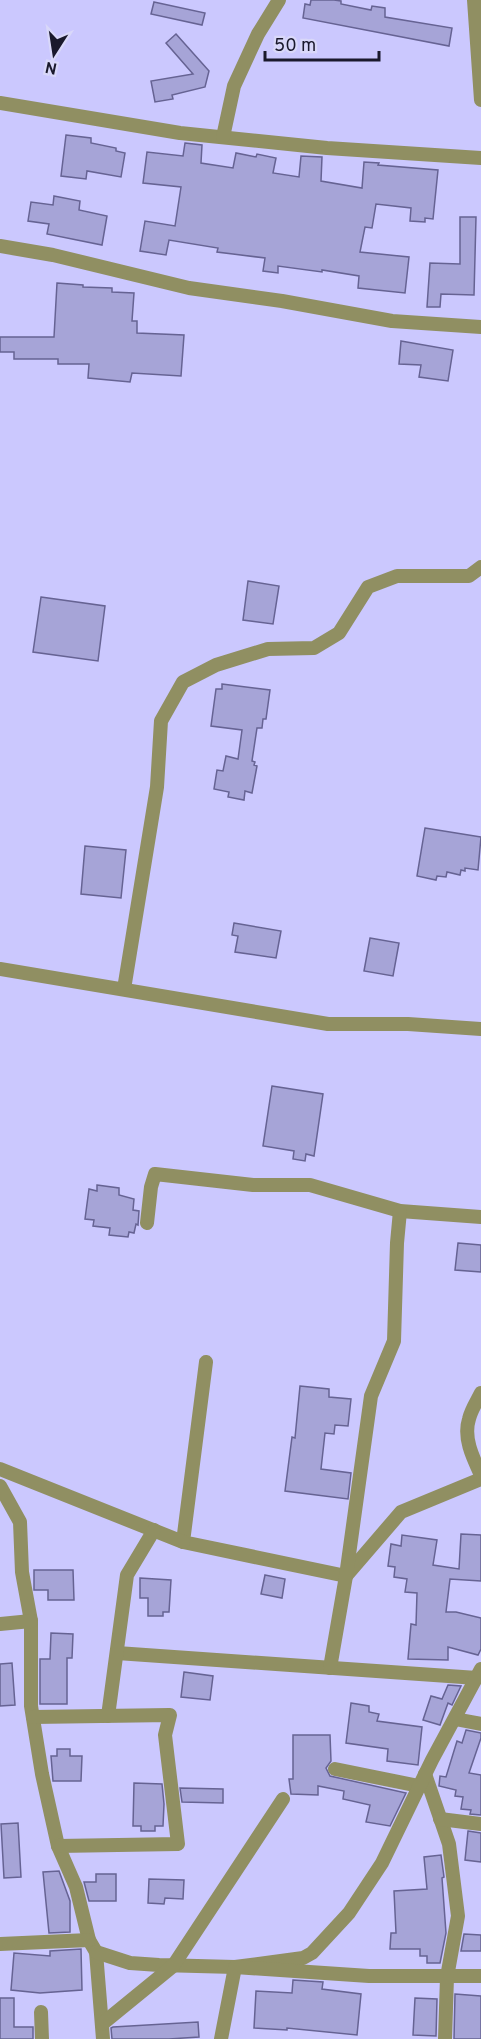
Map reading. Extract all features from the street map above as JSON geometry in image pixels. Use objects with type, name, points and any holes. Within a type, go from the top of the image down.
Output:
[{"type":"street","points":[[223,137],[234,86],[258,34],[279,0]]},
{"type":"street","points":[[474,0],[481,100]]},
{"type":"street","points":[[0,103],[180,133],[327,148],[481,158]]},
{"type":"street","points":[[0,246],[53,255],[189,288],[282,301],[392,321],[481,327]]},
{"type":"street","points":[[124,989],[157,787],[161,721],[183,682],[216,664],[268,649],[314,648],[339,633],[368,588],[387,580],[398,576],[469,576],[481,567]]},
{"type":"street","points":[[0,969],[328,1024],[408,1024],[481,1029]]},
{"type":"street","points":[[147,1223],[151,1187],[155,1174],[253,1185],[310,1185],[400,1211],[481,1217]]},
{"type":"street","points":[[330,1668],[346,1576],[371,1396],[394,1341],[400,1211]]},
{"type":"street","points":[[183,1542],[206,1362]]},
{"type":"street","points":[[346,1576],[401,1512],[481,1477],[468,1438],[468,1420],[481,1393]]},
{"type":"street","points":[[0,1469],[183,1542],[346,1576]]},
{"type":"street","points":[[0,1486],[20,1522],[22,1572],[31,1620],[31,1706],[42,1774],[58,1846],[76,1887],[92,1946],[103,2039]]},
{"type":"street","points":[[108,1716],[127,1575],[154,1530]]},
{"type":"street","points":[[0,1624],[31,1620]]},
{"type":"street","points":[[117,1653],[330,1668],[479,1673],[422,1780],[382,1863],[349,1913],[312,1953],[303,1958],[235,1967]]},
{"type":"street","points":[[33,1717],[170,1715],[165,1736],[178,1844],[58,1846]]},
{"type":"street","points":[[454,1719],[481,1724]]},
{"type":"street","points":[[335,1769],[422,1780]]},
{"type":"street","points":[[422,1780],[449,1844],[458,1916],[447,1977],[445,2039]]},
{"type":"street","points":[[102,2024],[173,1966],[283,1799]]},
{"type":"street","points":[[440,1819],[481,1824]]},
{"type":"street","points":[[0,1944],[92,1946],[130,1963],[173,1966],[235,1967],[369,1976],[481,1977]]},
{"type":"street","points":[[221,2039],[235,1967]]},
{"type":"street","points":[[41,2012],[42,2039]]},
{"type":"building","points":[[311,0],[341,1],[341,4],[371,10],[372,6],[385,8],[385,17],[452,28],[449,46],[303,18],[305,4],[310,5]]},
{"type":"building","points":[[154,2],[205,13],[202,25],[151,14]]},
{"type":"building","points":[[176,34],[209,71],[205,87],[172,95],[173,99],[155,102],[151,81],[193,74],[166,43]]},
{"type":"building","points":[[66,135],[91,138],[91,143],[116,148],[116,151],[125,153],[121,177],[87,171],[86,179],[61,176]]},
{"type":"building","points":[[185,143],[202,145],[201,163],[233,168],[236,153],[256,157],[257,154],[276,158],[273,173],[299,177],[301,156],[322,157],[321,181],[362,188],[364,162],[438,170],[433,219],[425,218],[425,222],[410,221],[411,208],[376,204],[372,228],[365,227],[360,252],[409,257],[405,293],[358,288],[359,276],[322,270],[322,272],[278,266],[278,273],[263,271],[265,258],[217,252],[218,248],[169,240],[166,255],[140,251],[145,221],[175,226],[181,187],[143,183],[147,152],[183,156]]},
{"type":"building","points":[[54,196],[80,201],[79,210],[107,216],[102,245],[47,234],[49,224],[28,221],[31,202],[53,205]]},
{"type":"building","points":[[460,217],[476,217],[474,295],[441,294],[440,307],[427,307],[430,263],[460,264]]},
{"type":"building","points":[[57,283],[112,288],[112,292],[134,293],[132,321],[137,321],[137,333],[184,335],[181,376],[132,373],[130,382],[88,378],[89,364],[58,364],[58,359],[14,359],[14,352],[0,352],[0,337],[54,337]]},
{"type":"building","points":[[401,341],[453,350],[448,381],[419,377],[421,365],[399,364]]},
{"type":"building","points":[[248,581],[279,586],[273,624],[243,620]]},
{"type":"building","points":[[41,597],[105,606],[98,661],[33,652]]},
{"type":"building","points":[[222,684],[270,690],[266,719],[263,719],[262,728],[257,728],[252,761],[257,766],[252,793],[245,791],[244,800],[228,797],[229,792],[214,789],[217,770],[223,771],[226,756],[238,759],[242,730],[211,726],[216,689],[222,689]]},
{"type":"building","points":[[425,828],[481,837],[478,870],[465,868],[465,871],[461,870],[460,875],[447,872],[446,877],[437,876],[436,880],[417,876]]},
{"type":"building","points":[[85,846],[126,850],[121,898],[81,894]]},
{"type":"building","points":[[234,923],[281,931],[276,958],[235,952],[238,936],[232,935]]},
{"type":"building","points":[[370,938],[399,943],[393,976],[364,971]]},
{"type":"building","points":[[272,1086],[323,1094],[314,1156],[306,1154],[305,1161],[293,1159],[294,1151],[263,1146]]},
{"type":"building","points":[[97,1185],[119,1188],[119,1195],[134,1199],[133,1210],[139,1211],[138,1225],[136,1224],[134,1233],[129,1232],[128,1237],[109,1235],[110,1228],[93,1226],[94,1220],[85,1219],[89,1189],[97,1191]]},
{"type":"building","points":[[458,1243],[481,1245],[481,1272],[455,1270]]},
{"type":"building","points":[[300,1386],[329,1389],[329,1397],[351,1399],[348,1426],[335,1425],[334,1434],[325,1433],[321,1469],[351,1473],[348,1499],[285,1491],[292,1437],[295,1438]]},
{"type":"building","points":[[461,1534],[481,1535],[481,1581],[450,1579],[446,1612],[481,1618],[481,1649],[478,1655],[448,1647],[448,1660],[408,1659],[411,1624],[416,1625],[417,1593],[405,1592],[407,1579],[394,1577],[395,1567],[388,1566],[391,1544],[401,1546],[402,1535],[437,1540],[433,1565],[459,1569]]},
{"type":"building","points":[[34,1570],[73,1570],[74,1600],[48,1600],[48,1590],[34,1590]]},
{"type":"building","points":[[265,1575],[285,1579],[282,1598],[261,1594]]},
{"type":"building","points":[[140,1578],[171,1580],[169,1612],[163,1612],[163,1616],[148,1616],[148,1598],[140,1598]]},
{"type":"building","points":[[51,1633],[73,1634],[72,1658],[67,1658],[67,1704],[40,1704],[40,1659],[50,1659]]},
{"type":"building","points":[[12,1663],[15,1705],[0,1706],[0,1664]]},
{"type":"building","points":[[184,1672],[213,1676],[210,1700],[181,1697]]},
{"type":"building","points":[[448,1685],[461,1686],[452,1705],[448,1703],[440,1725],[423,1720],[431,1696],[442,1699]]},
{"type":"building","points":[[351,1703],[369,1706],[369,1712],[379,1714],[377,1721],[422,1727],[418,1765],[387,1761],[388,1749],[346,1743]]},
{"type":"building","points":[[466,1730],[481,1733],[469,1773],[481,1775],[481,1815],[470,1814],[471,1810],[461,1809],[463,1797],[455,1796],[456,1790],[439,1786],[440,1776],[446,1777],[457,1741],[462,1743]]},
{"type":"building","points":[[293,1735],[330,1735],[331,1761],[326,1768],[330,1776],[406,1793],[390,1826],[366,1822],[370,1805],[343,1799],[344,1791],[318,1786],[318,1795],[291,1794],[289,1779],[293,1779]]},
{"type":"building","points":[[57,1749],[70,1749],[70,1756],[82,1756],[81,1781],[53,1781],[51,1756],[57,1756]]},
{"type":"building","points":[[134,1783],[162,1784],[163,1826],[155,1826],[155,1831],[141,1831],[141,1826],[133,1826]]},
{"type":"building","points":[[180,1788],[223,1789],[223,1803],[182,1802]]},
{"type":"building","points":[[18,1823],[21,1877],[4,1878],[1,1824]]},
{"type":"building","points":[[468,1831],[481,1833],[481,1862],[465,1860]]},
{"type":"building","points":[[441,1855],[446,1933],[440,1963],[427,1963],[427,1956],[420,1956],[420,1949],[390,1949],[391,1933],[396,1933],[394,1891],[427,1889],[424,1857]]},
{"type":"building","points":[[59,1871],[70,1901],[70,1932],[49,1933],[43,1872]]},
{"type":"building","points":[[96,1874],[116,1874],[116,1901],[89,1901],[84,1882],[96,1882]]},
{"type":"building","points":[[149,1879],[184,1880],[183,1899],[165,1898],[164,1904],[148,1903]]},
{"type":"building","points":[[464,1934],[481,1935],[481,1951],[461,1951]]},
{"type":"building","points":[[81,1949],[82,1990],[40,1993],[11,1990],[14,1953],[50,1956],[50,1951]]},
{"type":"building","points":[[293,1980],[323,1982],[322,1989],[361,1994],[357,2035],[287,2028],[287,2030],[254,2028],[256,1991],[292,1993]]},
{"type":"building","points":[[455,1994],[481,1996],[481,2039],[454,2039]]},
{"type":"building","points":[[0,1998],[14,1998],[14,2027],[33,2027],[33,2039],[0,2039]]},
{"type":"building","points":[[415,1998],[437,1999],[436,2036],[413,2035]]},
{"type":"building","points":[[198,2022],[199,2037],[112,2039],[111,2028],[113,2027]]}]
